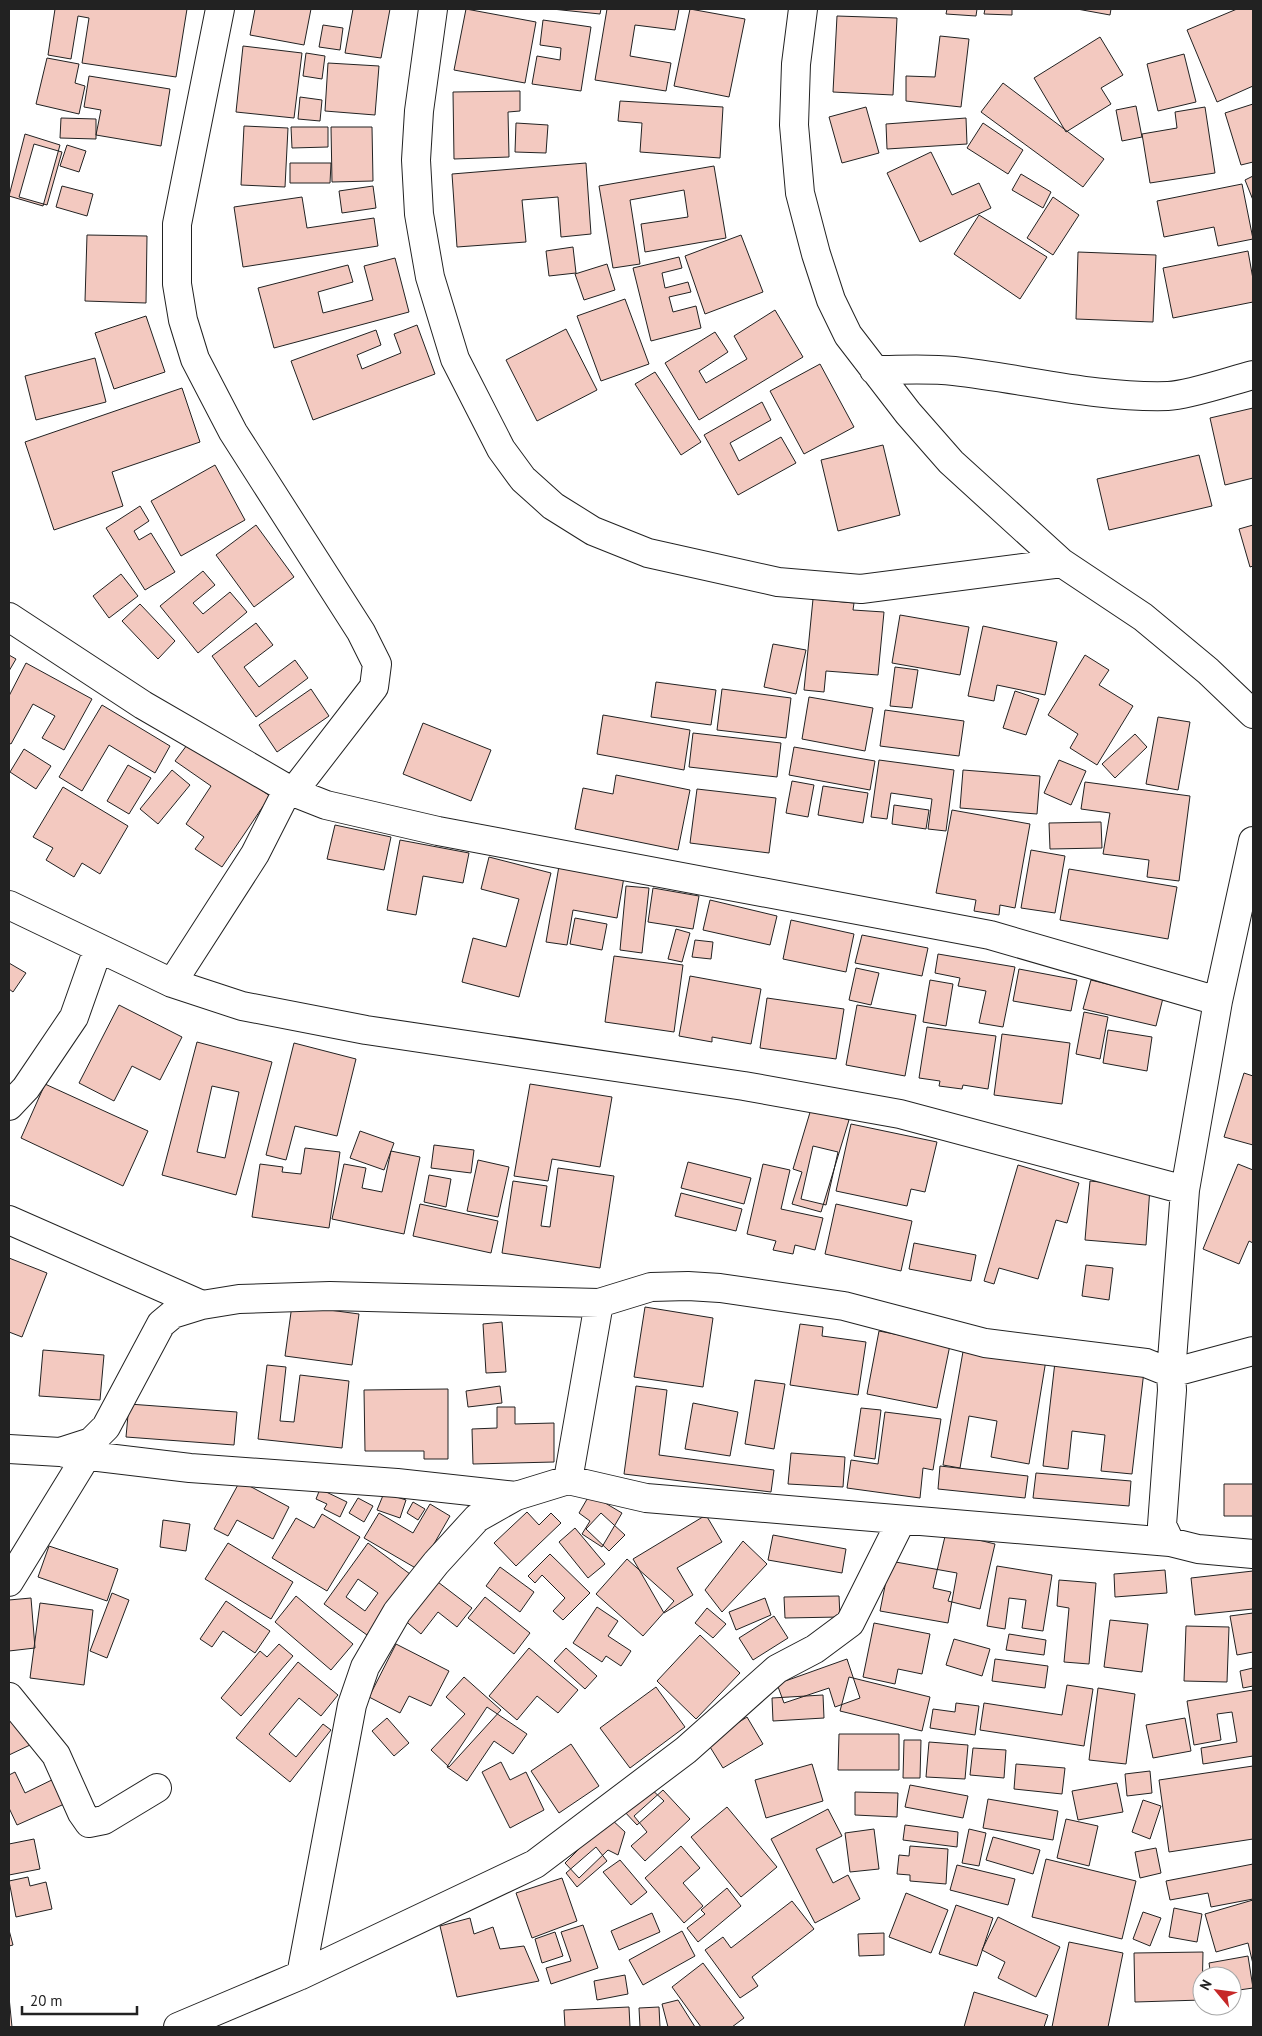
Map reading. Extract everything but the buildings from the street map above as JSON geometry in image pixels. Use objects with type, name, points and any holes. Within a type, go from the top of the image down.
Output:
[{"type":"street","points":[[172,983],[255,854],[290,790],[374,687],[377,664],[361,632],[232,432],[195,359],[183,320],[177,284],[177,224],[220,9]]},
{"type":"street","points":[[433,9],[419,112],[416,160],[419,214],[430,277],[455,359],[501,449],[523,479],[553,506],[593,531],[648,553],[778,582],[861,589],[1062,563]]},
{"type":"street","points":[[803,9],[796,64],[794,125],[800,193],[816,254],[831,300],[848,335],[908,413],[951,462],[1062,563],[1143,617],[1208,671],[1253,714]]},
{"type":"street","points":[[874,370],[951,370],[1004,377],[1056,388],[1112,395],[1161,396],[1171,396],[1253,375]]},
{"type":"street","points":[[9,617],[143,705],[290,790],[326,805],[438,831],[990,935],[1218,1002]]},
{"type":"street","points":[[1170,1542],[1162,1525],[1184,1190],[1218,1002],[1253,841]]},
{"type":"street","points":[[9,905],[172,983],[242,1006],[366,1030],[744,1086],[900,1114],[1184,1190]]},
{"type":"street","points":[[9,1106],[26,1088],[74,1017],[98,949]]},
{"type":"street","points":[[9,1220],[202,1305]]},
{"type":"street","points":[[60,1452],[91,1442],[106,1427],[161,1324],[173,1314],[202,1305],[239,1299],[330,1296],[599,1303],[651,1287],[720,1288],[844,1306],[985,1343],[1146,1363],[1171,1373],[1253,1351]]},
{"type":"street","points":[[568,1480],[599,1303]]},
{"type":"street","points":[[9,1450],[60,1452],[190,1468],[397,1483],[516,1496]]},
{"type":"street","points":[[9,1582],[87,1455]]},
{"type":"street","points":[[301,1975],[339,1767],[352,1705],[365,1667],[397,1612],[436,1563],[477,1518],[516,1496],[568,1480],[646,1498],[901,1521],[1170,1542],[1198,1549],[1253,1554]]},
{"type":"street","points":[[178,2027],[301,1975],[535,1864],[686,1750],[777,1669],[815,1650],[850,1623],[901,1521]]},
{"type":"street","points":[[9,1697],[56,1755],[82,1813],[89,1823],[104,1820],[157,1788]]}]
